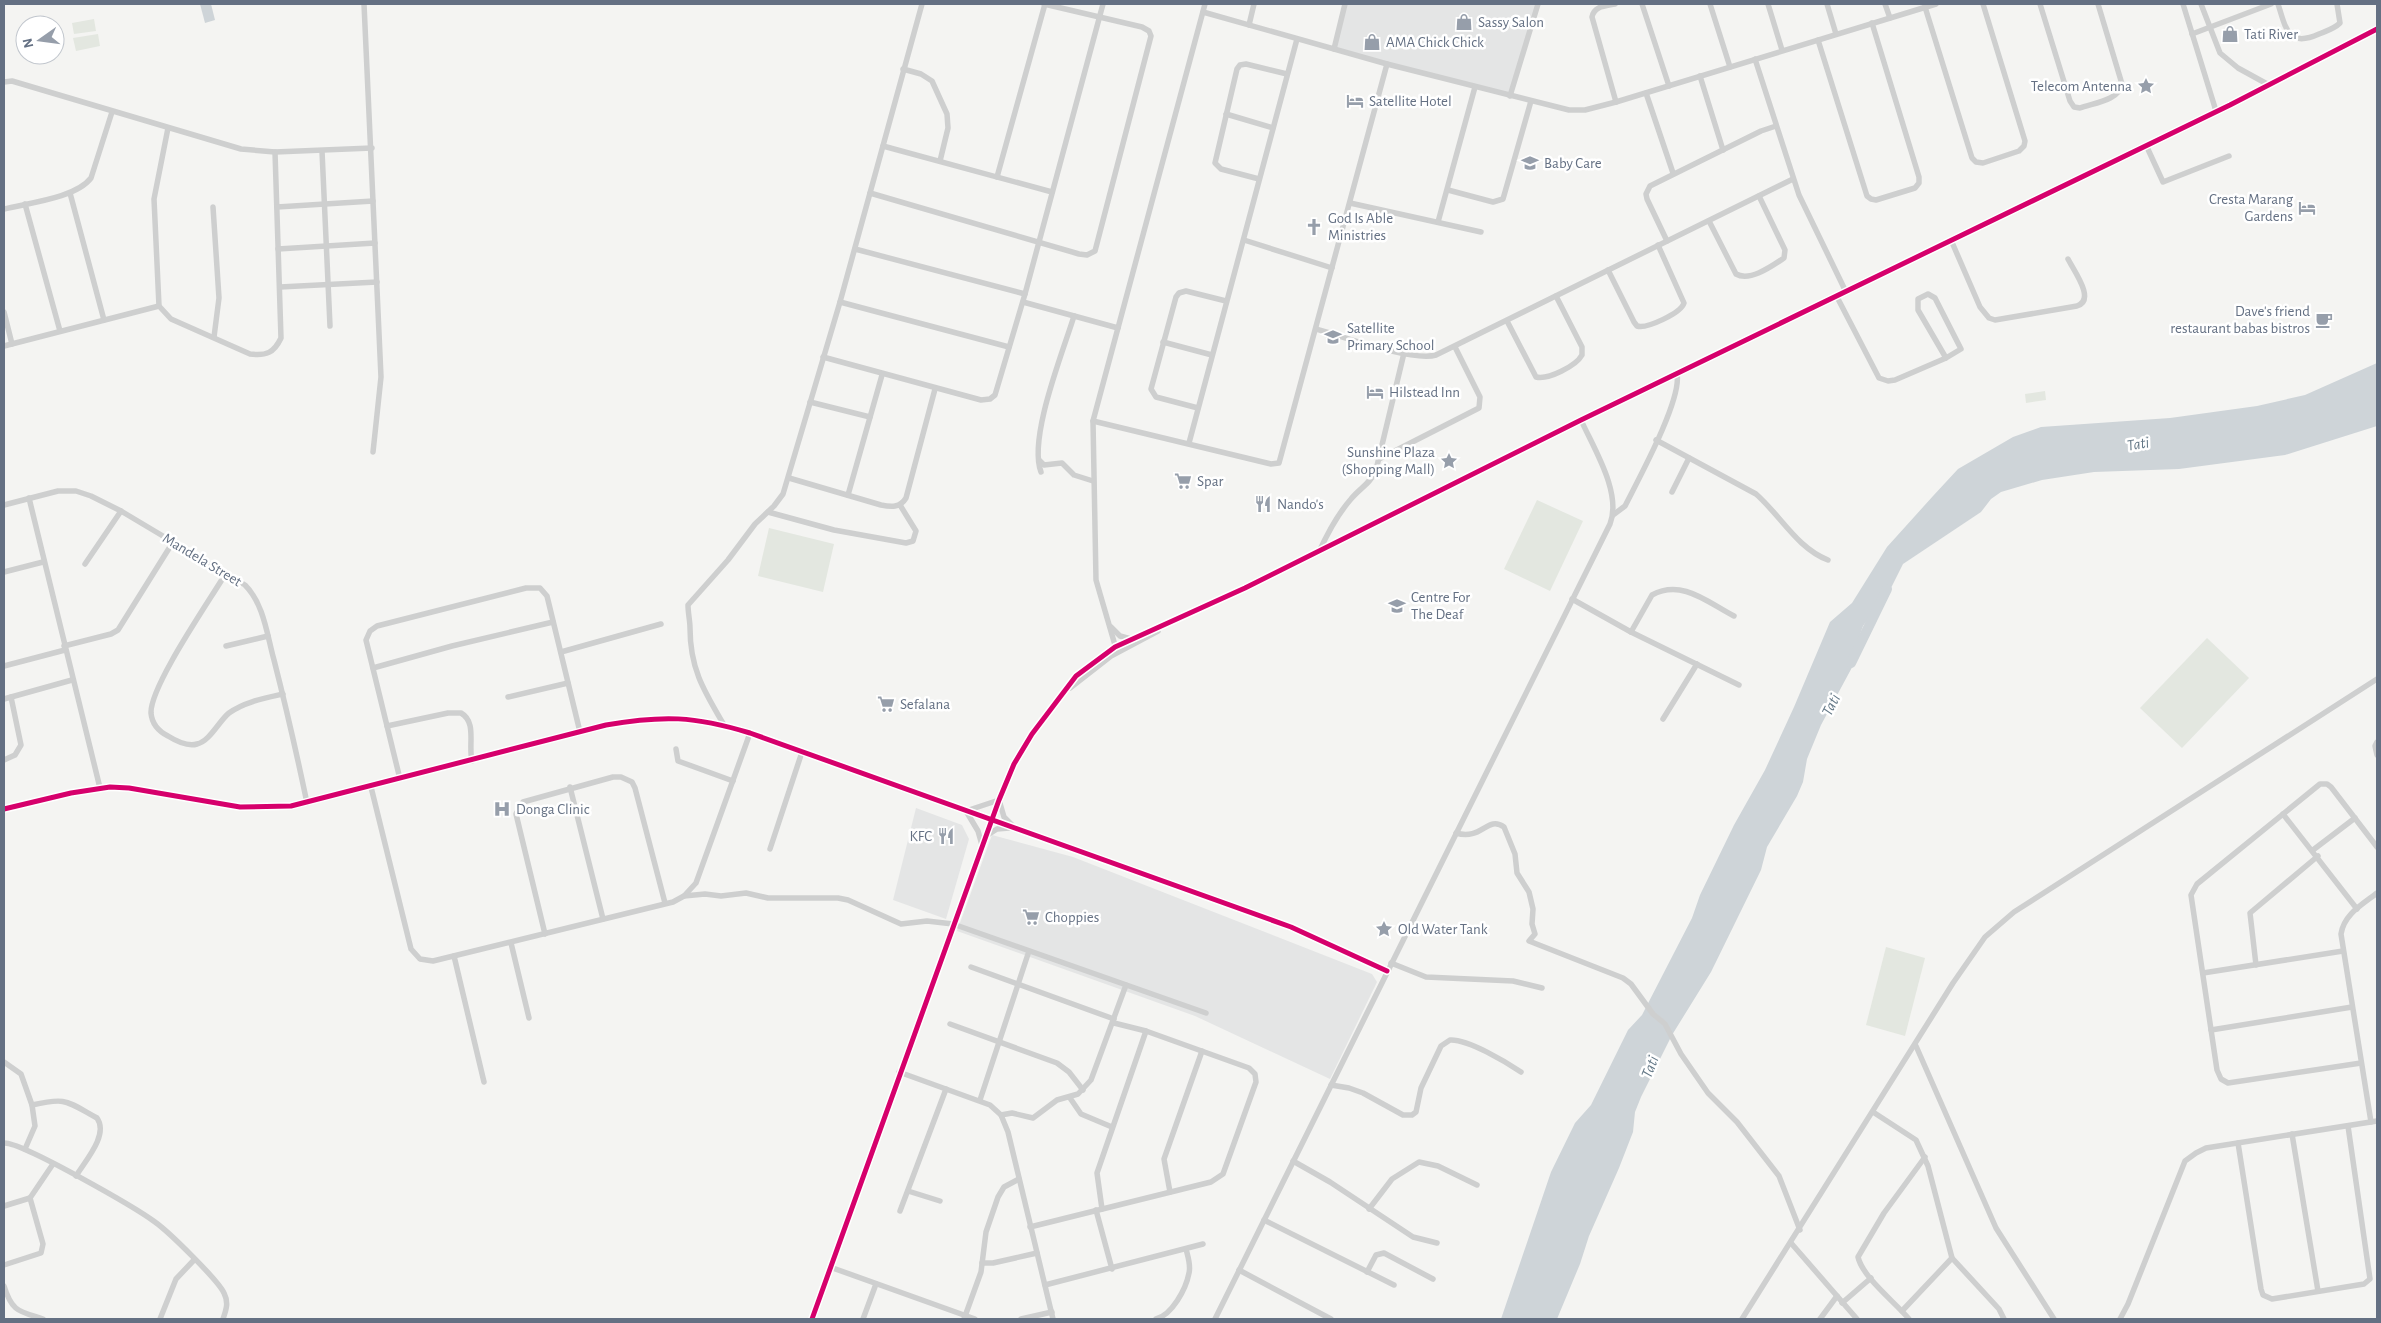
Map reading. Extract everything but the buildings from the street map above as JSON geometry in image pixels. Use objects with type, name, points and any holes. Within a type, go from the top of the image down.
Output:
[{"type":"street","points":[[364,4],[381,377],[374,452]]},
{"type":"street","points":[[724,725],[698,679],[690,651],[688,607],[728,560],[754,524],[768,512],[783,494],[840,302],[922,4]]},
{"type":"street","points":[[870,193],[1087,255],[1095,252],[1152,38],[1149,31],[1145,28],[1044,4],[997,177]]},
{"type":"street","points":[[823,357],[882,375],[981,400],[992,398],[997,392],[1103,4]]},
{"type":"street","points":[[1116,649],[1096,580],[1093,420],[1205,4]]},
{"type":"street","points":[[1248,25],[1254,4]]},
{"type":"street","points":[[1334,49],[1345,4]]},
{"type":"street","points":[[1510,96],[1538,4]]},
{"type":"street","points":[[1615,4],[1597,8],[1593,12],[1592,17],[1616,102]]},
{"type":"street","points":[[1642,4],[1669,86]]},
{"type":"street","points":[[1710,4],[1730,67]]},
{"type":"street","points":[[1768,4],[1782,50]]},
{"type":"street","points":[[1827,4],[1836,34]]},
{"type":"street","points":[[1885,4],[1890,18]]},
{"type":"street","points":[[1203,12],[1387,64],[1530,101],[1577,111],[1616,102],[1936,4]]},
{"type":"street","points":[[1925,7],[1972,158],[1976,162],[1983,163],[2020,151],[2024,146],[2025,140],[1983,4]]},
{"type":"street","points":[[2040,4],[2070,101],[2074,106],[2080,108],[2117,95],[2122,90],[2122,84],[2098,4]]},
{"type":"street","points":[[2183,4],[2216,111]]},
{"type":"street","points":[[2201,4],[2220,53],[2238,68],[2269,85]]},
{"type":"street","points":[[2192,34],[2272,4]]},
{"type":"street","points":[[2278,4],[2286,29],[2298,40],[2306,40],[2336,27],[2340,23],[2336,4]]},
{"type":"street","points":[[1818,40],[1867,196],[1876,200],[1915,188],[1919,183],[1919,177],[1872,23]]},
{"type":"street","points":[[1116,649],[1319,552],[1581,420],[2269,85],[2377,29]]},
{"type":"street","points":[[1189,443],[1297,38]]},
{"type":"street","points":[[1755,59],[1793,179],[1846,292]]},
{"type":"street","points":[[1259,179],[1221,169],[1216,165],[1215,158],[1226,114],[1240,65],[1246,64],[1287,74]]},
{"type":"street","points":[[1093,420],[1271,464],[1279,463],[1387,64]]},
{"type":"street","points":[[903,69],[921,74],[932,81],[947,114],[948,128],[940,161]]},
{"type":"street","points":[[1700,76],[1723,150]]},
{"type":"street","points":[[4,82],[12,81],[241,149],[275,152],[322,152],[372,148]]},
{"type":"street","points":[[1438,222],[1475,87]]},
{"type":"street","points":[[1646,92],[1673,173]]},
{"type":"street","points":[[1448,190],[1493,202],[1503,199],[1530,101]]},
{"type":"street","points":[[4,209],[70,193],[82,188],[91,178],[112,112]]},
{"type":"street","points":[[1226,114],[1273,128]]},
{"type":"street","points":[[1667,241],[1646,194],[1650,186],[1673,173],[1776,126]]},
{"type":"street","points":[[168,128],[154,199],[159,306],[171,319],[250,354],[268,354],[276,348],[282,338],[275,152]]},
{"type":"street","points":[[2146,145],[2163,182],[2230,156]]},
{"type":"street","points":[[883,146],[1052,192]]},
{"type":"street","points":[[322,152],[328,246],[330,326]]},
{"type":"street","points":[[1316,329],[1404,353],[1428,357],[1455,347],[1793,179]]},
{"type":"street","points":[[70,193],[104,320]]},
{"type":"street","points":[[1709,221],[1736,274],[1746,277],[1766,269],[1784,258],[1785,250],[1759,196]]},
{"type":"street","points":[[277,207],[373,201]]},
{"type":"street","points":[[1350,203],[1480,232]]},
{"type":"street","points":[[26,204],[60,331]]},
{"type":"street","points":[[213,207],[219,298],[214,337]]},
{"type":"street","points":[[1244,240],[1332,268]]},
{"type":"street","points":[[1952,240],[1980,307],[1989,318],[1994,320],[2078,306],[2084,303],[2086,299],[2084,290],[2068,259]]},
{"type":"street","points":[[278,249],[375,243]]},
{"type":"street","points":[[1608,270],[1634,322],[1637,326],[1646,327],[1679,310],[1684,303],[1658,245]]},
{"type":"street","points":[[855,249],[1025,294]]},
{"type":"street","points":[[280,287],[376,282]]},
{"type":"street","points":[[1198,408],[1156,397],[1152,394],[1151,389],[1163,342],[1176,297],[1179,293],[1184,291],[1226,301]]},
{"type":"street","points":[[1837,296],[1879,378],[1888,381],[1895,380],[1946,358],[1959,352],[1961,346],[1934,298],[1928,294],[1918,299],[1918,310],[1946,358]]},
{"type":"street","points":[[1507,321],[1536,377],[1544,378],[1576,362],[1582,355],[1582,347],[1556,296]]},
{"type":"street","points":[[840,302],[1009,346]]},
{"type":"street","points":[[1023,302],[1118,328]]},
{"type":"street","points":[[4,346],[159,306]]},
{"type":"street","points":[[4,312],[12,344]]},
{"type":"street","points":[[1041,472],[1038,458],[1041,424],[1074,316]]},
{"type":"street","points":[[1163,342],[1212,354]]},
{"type":"street","points":[[1379,459],[1479,408],[1480,397],[1455,347]]},
{"type":"street","points":[[1319,552],[1331,524],[1352,498],[1371,480],[1379,459],[1404,353]]},
{"type":"street","points":[[1214,1319],[1614,515],[1625,506],[1677,390],[1676,374]]},
{"type":"street","points":[[848,495],[882,375]]},
{"type":"street","points":[[789,478],[881,505],[892,507],[900,505],[906,498],[935,389]]},
{"type":"street","points":[[810,402],[870,417]]},
{"type":"street","points":[[1581,420],[1610,486],[1614,515]]},
{"type":"street","points":[[1656,440],[1756,494],[1805,547],[1817,556],[1828,560]]},
{"type":"street","points":[[1038,458],[1044,465],[1062,463],[1074,475],[1093,481]]},
{"type":"street","points":[[1672,492],[1689,458]]},
{"type":"street","name":"Mandela Street","points":[[4,505],[58,491],[76,492],[91,496],[121,511],[245,585],[255,597],[268,636],[307,803]]},
{"type":"street","points":[[29,498],[43,562],[100,788]]},
{"type":"street","points":[[768,512],[842,532],[895,542],[910,542],[915,538],[916,531],[900,505]]},
{"type":"street","points":[[85,564],[121,511]]},
{"type":"street","points":[[4,666],[111,634],[118,630],[173,542]]},
{"type":"street","points":[[4,572],[43,562]]},
{"type":"street","points":[[226,573],[156,689],[151,712],[154,723],[160,732],[187,745],[195,745],[202,741],[232,711],[248,704],[283,694]]},
{"type":"street","points":[[400,779],[366,640],[370,631],[374,628],[526,588],[536,587],[545,592],[580,732]]},
{"type":"street","points":[[1631,632],[1652,595],[1670,588],[1681,589],[1734,616]]},
{"type":"street","points":[[1572,599],[1631,632],[1740,685]]},
{"type":"street","points":[[812,1319],[952,924],[999,800],[1023,749],[1064,692],[1131,639],[1183,616]]},
{"type":"street","points":[[373,668],[441,649],[553,622]]},
{"type":"street","points":[[1108,623],[1120,636],[1131,639]]},
{"type":"street","points":[[561,652],[661,624]]},
{"type":"street","points":[[226,646],[268,636]]},
{"type":"street","points":[[1663,719],[1697,664]]},
{"type":"street","points":[[1742,1319],[1916,1046],[1953,983],[1985,937],[2014,912],[2377,679]]},
{"type":"street","points":[[4,699],[72,680]]},
{"type":"street","points":[[508,697],[568,683]]},
{"type":"street","points":[[4,760],[15,755],[21,745],[11,697]]},
{"type":"street","points":[[387,726],[448,713],[461,714],[469,723],[471,737],[469,748],[472,761]]},
{"type":"street","points":[[4,809],[100,788],[129,788],[240,807],[269,808],[307,803],[624,722],[668,717],[696,718],[750,733],[1291,927],[1387,972]]},
{"type":"street","points":[[684,896],[696,883],[750,733]]},
{"type":"street","points":[[2377,742],[2375,746],[2377,755]]},
{"type":"street","points":[[676,749],[678,761],[733,781]]},
{"type":"street","points":[[770,849],[802,752]]},
{"type":"street","points":[[545,934],[516,814],[523,802],[570,787],[617,777],[632,782],[665,903]]},
{"type":"street","points":[[2361,1063],[2228,1083],[2221,1079],[2216,1070],[2191,891],[2316,787],[2324,784],[2331,787],[2377,846]]},
{"type":"street","points":[[371,787],[411,949],[416,956],[424,960],[433,961],[511,943],[665,903],[684,896],[705,894],[721,896],[746,893],[768,898],[838,898],[854,902],[901,924],[927,921],[952,924],[1206,1013]]},
{"type":"street","points":[[570,787],[603,919]]},
{"type":"street","points":[[966,811],[999,800]]},
{"type":"street","points":[[999,800],[1004,818],[1016,828]]},
{"type":"street","points":[[966,811],[978,831],[982,845]]},
{"type":"street","points":[[2283,814],[2316,853],[2357,909]]},
{"type":"street","points":[[2256,965],[2250,913],[2355,818]]},
{"type":"street","points":[[1456,832],[1470,836],[1479,833],[1485,826],[1498,824],[1504,827],[1515,854],[1517,872],[1529,892],[1533,906],[1531,920],[1535,934],[1529,941],[1623,978],[1631,984],[1653,1014],[1664,1024],[1681,1054],[1708,1093],[1737,1122],[1779,1176],[1800,1230]]},
{"type":"street","points":[[985,837],[997,829],[1016,828]]},
{"type":"street","points":[[2120,1319],[2128,1304],[2185,1161],[2200,1151],[2238,1142],[2374,1121],[2361,1063],[2343,951],[2342,927],[2344,922],[2357,909],[2377,894]]},
{"type":"street","points":[[511,943],[529,1018]]},
{"type":"street","points":[[980,1100],[1029,951]]},
{"type":"street","points":[[2203,973],[2343,951]]},
{"type":"street","points":[[454,956],[484,1082]]},
{"type":"street","points":[[1391,963],[1426,977],[1514,981],[1542,988]]},
{"type":"street","points":[[971,967],[1114,1021],[1249,1068],[1255,1074],[1256,1082],[1221,1177],[1210,1182],[1030,1227]]},
{"type":"street","points":[[1001,1115],[1012,1113],[1033,1118],[1057,1100],[1070,1098],[1083,1090],[1094,1074],[1126,985]]},
{"type":"street","points":[[2211,1030],[2352,1007]]},
{"type":"street","points":[[950,1024],[1057,1063],[1069,1072],[1083,1090]]},
{"type":"street","points":[[1112,1269],[1099,1209],[1097,1173],[1146,1031]]},
{"type":"street","points":[[1331,1085],[1349,1088],[1403,1115],[1412,1115],[1416,1112],[1421,1088],[1441,1046],[1450,1040],[1480,1049],[1504,1060],[1521,1072]]},
{"type":"street","points":[[1916,1046],[1996,1228],[2054,1319]]},
{"type":"street","points":[[1170,1192],[1164,1159],[1202,1051]]},
{"type":"street","points":[[4,1062],[21,1074],[32,1105],[35,1126],[26,1149]]},
{"type":"street","points":[[900,1072],[980,1100],[990,1105],[1001,1115],[1008,1132],[1054,1319]]},
{"type":"street","points":[[900,1212],[946,1089]]},
{"type":"street","points":[[1070,1098],[1081,1114],[1112,1126]]},
{"type":"street","points":[[32,1105],[65,1101],[97,1118],[100,1122],[101,1133],[76,1176]]},
{"type":"street","points":[[1873,1112],[1916,1140],[1925,1157],[1952,1258],[1999,1309],[2004,1319]]},
{"type":"street","points":[[2238,1142],[2248,1216],[2263,1294],[2272,1299],[2364,1284],[2370,1279],[2348,1126]]},
{"type":"street","points":[[2292,1134],[2318,1291]]},
{"type":"street","points":[[4,1143],[26,1149],[154,1221],[224,1291],[227,1307],[224,1319]]},
{"type":"street","points":[[1908,1319],[1860,1264],[1859,1253],[1925,1157]]},
{"type":"street","points":[[1293,1162],[1330,1182],[1413,1237],[1437,1243]]},
{"type":"street","points":[[1369,1209],[1392,1179],[1419,1162],[1438,1166],[1477,1186]]},
{"type":"street","points":[[4,1206],[30,1198],[53,1164]]},
{"type":"street","points":[[965,1318],[982,1263],[986,1232],[998,1197],[1004,1187],[1019,1179]]},
{"type":"street","points":[[908,1190],[940,1201]]},
{"type":"street","points":[[4,1266],[41,1253],[42,1244],[30,1198]]},
{"type":"street","points":[[1264,1220],[1394,1285]]},
{"type":"street","points":[[1791,1243],[1857,1319]]},
{"type":"street","points":[[1045,1285],[1203,1244]]},
{"type":"street","points":[[1156,1319],[1170,1313],[1187,1279],[1190,1266],[1186,1249]]},
{"type":"street","points":[[982,1263],[993,1264],[1037,1253]]},
{"type":"street","points":[[1367,1272],[1376,1256],[1384,1253],[1434,1279]]},
{"type":"street","points":[[1902,1311],[1952,1258]]},
{"type":"street","points":[[160,1319],[176,1279],[194,1260]]},
{"type":"street","points":[[830,1267],[965,1318],[975,1319]]},
{"type":"street","points":[[1239,1270],[1331,1319]]},
{"type":"street","points":[[1842,1302],[1871,1278]]},
{"type":"street","points":[[863,1319],[876,1284]]},
{"type":"street","points":[[4,1286],[8,1300],[14,1309],[43,1319]]},
{"type":"street","points":[[1820,1319],[1837,1296]]},
{"type":"street","points":[[1021,1319],[1052,1312]]},
{"type":"shaded area","points":[[1345,4],[1538,4],[1510,96],[1334,49]]},
{"type":"shaded area","points":[[94,19],[96,31],[74,34],[72,23]]},
{"type":"shaded area","points":[[98,34],[100,46],[76,51],[73,38]]},
{"type":"shaded area","points":[[2045,391],[2046,400],[2026,403],[2025,394]]},
{"type":"shaded area","points":[[1537,500],[1583,521],[1550,591],[1504,569]]},
{"type":"shaded area","points":[[769,528],[834,544],[823,592],[758,576]]},
{"type":"shaded area","points":[[2207,638],[2249,678],[2182,748],[2140,708]]},
{"type":"shaded area","points":[[916,808],[962,825],[969,839],[946,919],[893,900]]},
{"type":"shaded area","points":[[992,835],[1073,857],[1372,974],[1377,982],[1330,1079],[1195,1016],[957,931]]},
{"type":"shaded area","points":[[1886,947],[1925,958],[1905,1036],[1866,1025]]},
{"type":"water","points":[[200,4],[211,4],[215,20],[205,23]]},
{"type":"water","points":[[2377,363],[2377,426],[2285,455],[2179,469],[2094,472],[2042,480],[2001,492],[1991,499],[1981,512],[1903,564],[1892,586],[1863,626],[1858,640],[1856,660],[1821,725],[1807,759],[1803,782],[1797,796],[1767,847],[1761,870],[1711,972],[1672,1035],[1641,1097],[1635,1112],[1633,1132],[1589,1236],[1580,1264],[1557,1319],[1501,1319],[1551,1172],[1575,1123],[1591,1105],[1628,1030],[1642,1015],[1692,918],[1700,895],[1734,825],[1765,770],[1830,622],[1852,603],[1887,547],[1933,496],[1958,469],[2013,437],[2041,427],[2170,418],[2257,406],[2305,395]]},
{"type":"waterway","name":"Tati","points":[[1851,663],[1887,589]]},
{"type":"cycle path","points":[[812,1319],[999,800],[1014,764],[1032,734],[1076,676],[1115,647],[1245,588],[1581,420],[2230,105],[2377,29]]},
{"type":"cycle path","points":[[4,809],[71,793],[110,787],[129,788],[240,807],[291,806],[606,725],[662,719],[695,720],[750,733],[1291,927],[1387,971]]},
{"type":"place","name":"Sassy Salon","points":[[1464,22]]},
{"type":"place","name":"Tati River","points":[[2230,34]]},
{"type":"place","name":"AMA Chick Chick","points":[[1372,42]]},
{"type":"place","name":"Telecom Antenna","points":[[2146,86]]},
{"type":"place","name":"Satellite Hotel","points":[[1355,101]]},
{"type":"place","name":"Baby Care","points":[[1530,163]]},
{"type":"place","name":"Cresta Marang Gardens","points":[[2307,208]]},
{"type":"place","name":"God Is Able Ministries","points":[[1314,227]]},
{"type":"place","name":"Dave's friend restaurant babas bistros","points":[[2324,320]]},
{"type":"place","name":"Satellite Primary School","points":[[1333,337]]},
{"type":"place","name":"Hilstead Inn","points":[[1375,392]]},
{"type":"place","name":"Sunshine Plaza (Shopping Mall)","points":[[1449,461]]},
{"type":"place","name":"Spar","points":[[1183,481]]},
{"type":"place","name":"Nando's","points":[[1263,504]]},
{"type":"place","name":"Centre For The Deaf","points":[[1397,606]]},
{"type":"place","name":"Sefalana","points":[[886,704]]},
{"type":"place","name":"Donga Clinic","points":[[502,809]]},
{"type":"place","name":"KFC","points":[[946,836]]},
{"type":"place","name":"Choppies","points":[[1031,917]]},
{"type":"place","name":"Old Water Tank","points":[[1384,929]]}]
